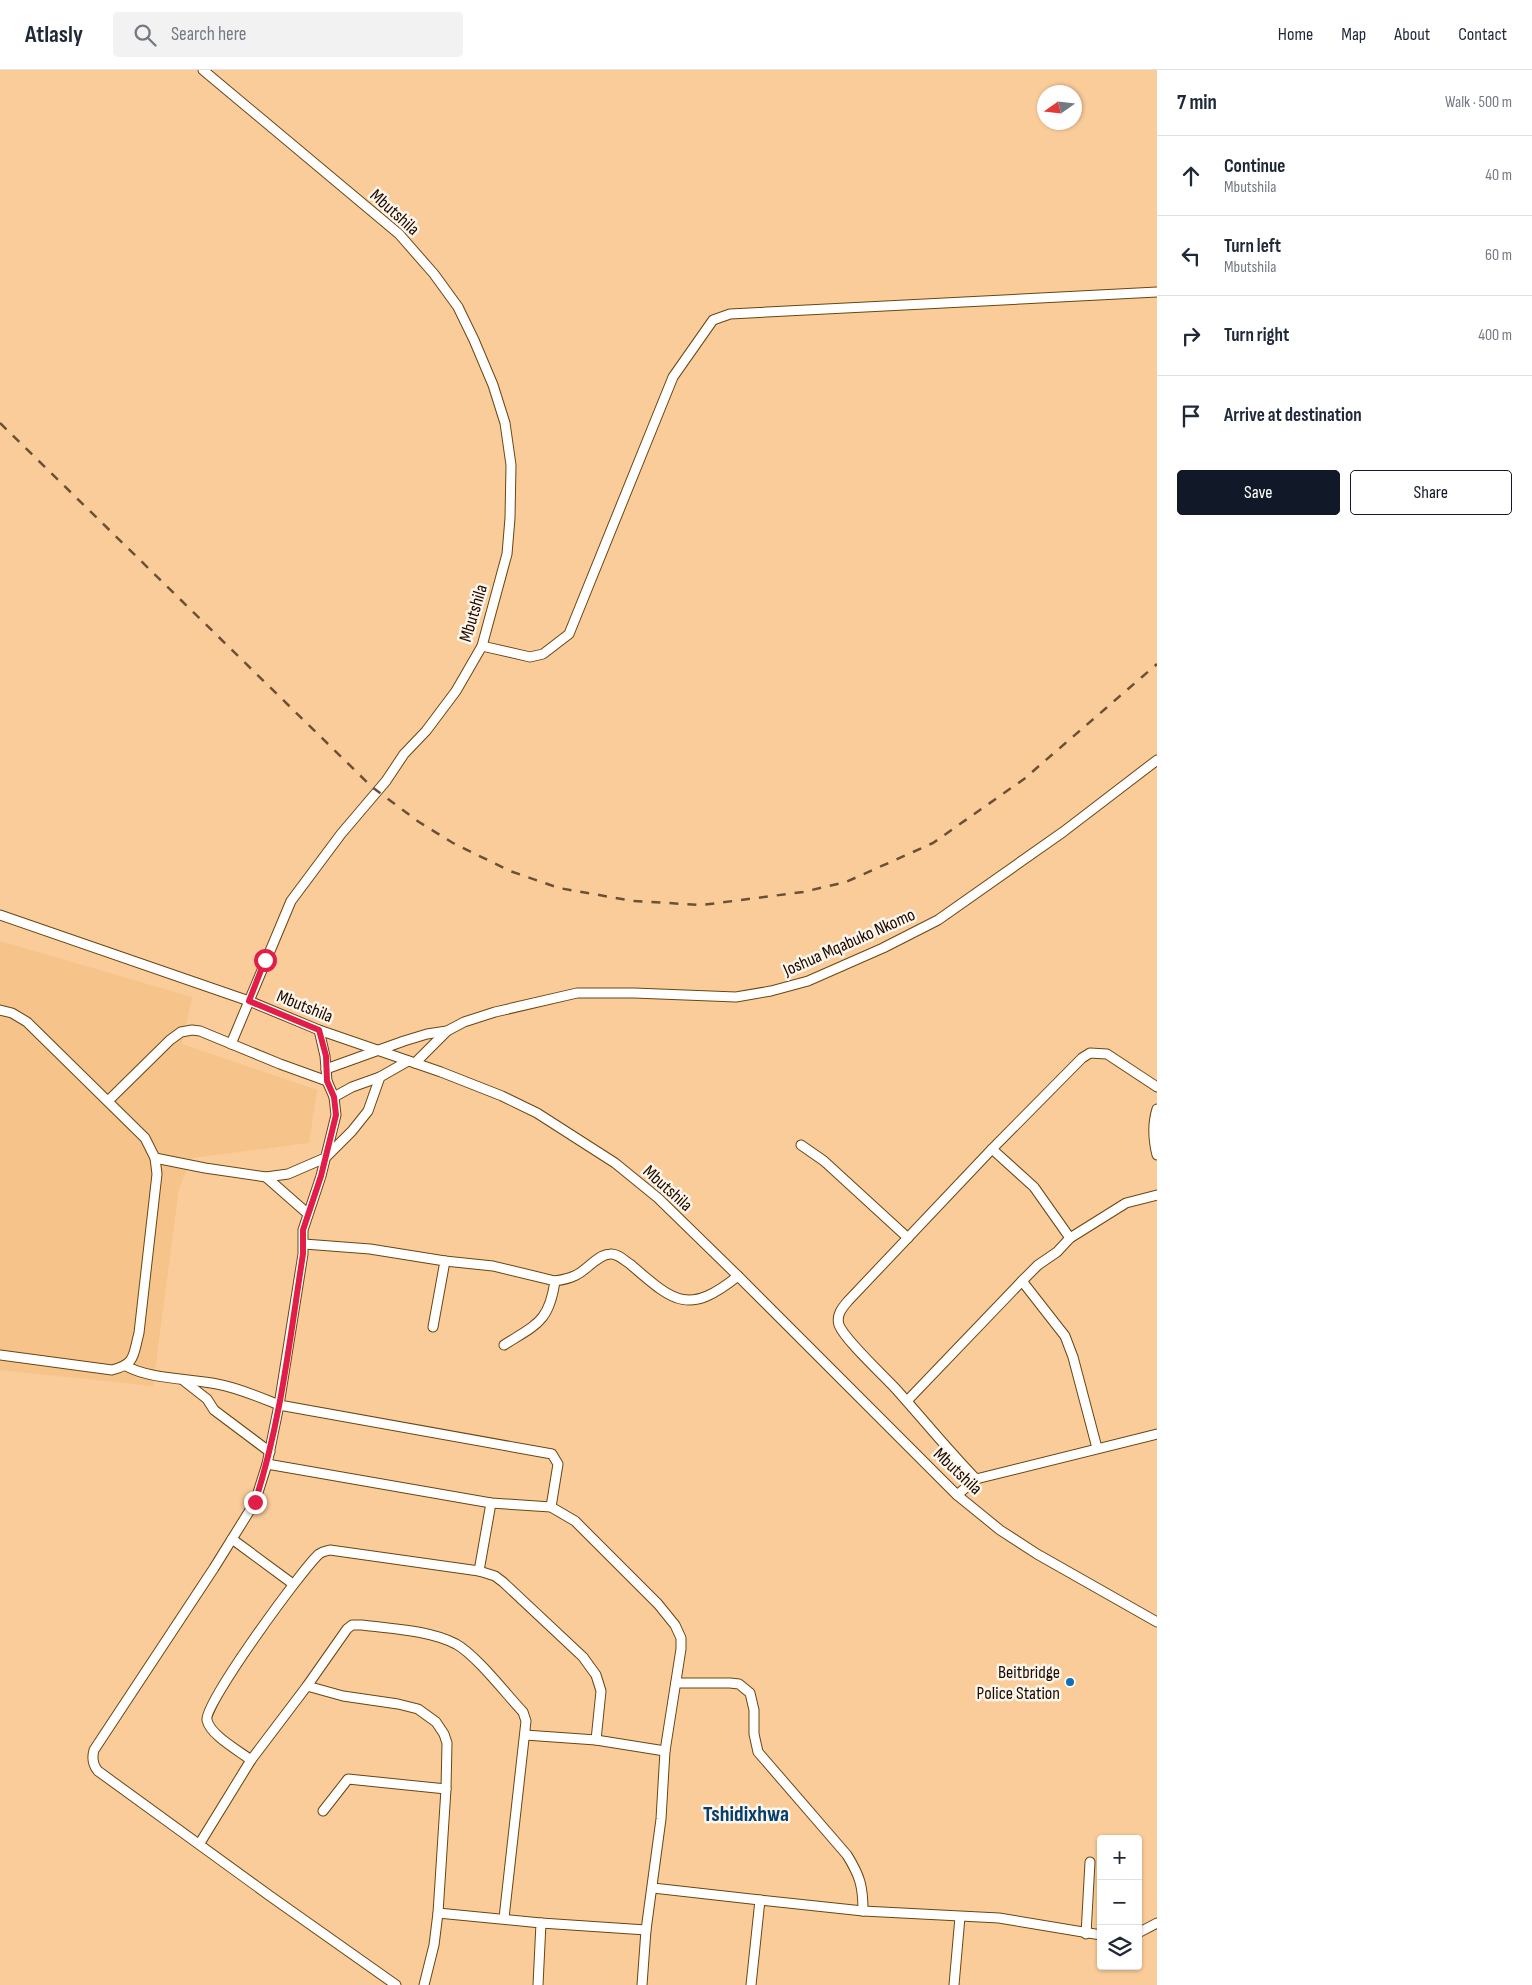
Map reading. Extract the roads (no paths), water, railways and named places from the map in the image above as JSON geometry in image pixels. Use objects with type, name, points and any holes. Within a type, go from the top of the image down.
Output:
[{"type":"street","name":"Mbutshila","points":[[203,70],[399,234],[434,274],[458,307],[493,385],[505,423],[511,465],[507,554],[482,646],[456,691],[426,731],[404,754],[386,780],[340,834],[291,901],[249,1001],[319,1030],[502,1096],[537,1113],[615,1163],[658,1198],[957,1495],[1000,1530],[1037,1554],[1157,1622]]},
{"type":"street","points":[[482,646],[530,657],[543,654],[569,634],[673,377],[713,320],[730,314],[1157,292]]},
{"type":"street","name":"Joshua Mqabuko Nkomo","points":[[447,1031],[464,1022],[495,1012],[578,993],[736,997],[771,991],[808,981],[883,948],[938,920],[1063,832],[1157,760]]},
{"type":"street","points":[[0,915],[249,1001],[231,1044]]},
{"type":"street","points":[[0,1010],[12,1013],[27,1022],[145,1138],[155,1158],[157,1174],[139,1333],[133,1358],[126,1366],[112,1370],[0,1355]]},
{"type":"street","points":[[108,1101],[170,1040],[181,1032],[192,1030],[200,1031],[327,1081]]},
{"type":"street","points":[[319,1030],[326,1056],[327,1081],[334,1097],[336,1115],[321,1176],[307,1213],[303,1230],[304,1244],[279,1405],[267,1464],[255,1502],[92,1754],[98,1771],[396,1985]]},
{"type":"street","points":[[326,1069],[427,1034],[447,1031]]},
{"type":"street","points":[[334,1097],[352,1087],[380,1077],[412,1062],[447,1031]]},
{"type":"street","points":[[976,1479],[843,1332],[838,1317],[848,1302],[992,1148],[1075,1063],[1090,1053],[1107,1054],[1157,1087]]},
{"type":"street","points":[[155,1158],[266,1177],[288,1174],[324,1158],[352,1131],[368,1111],[380,1077]]},
{"type":"street","points":[[1157,1109],[1153,1121],[1153,1141],[1157,1156]]},
{"type":"street","points":[[801,1145],[824,1161],[908,1238]]},
{"type":"street","points":[[992,1148],[1034,1187],[1070,1238]]},
{"type":"street","points":[[266,1177],[307,1213]]},
{"type":"street","points":[[907,1401],[1022,1281],[1038,1265],[1057,1252],[1070,1238],[1126,1202],[1157,1195]]},
{"type":"street","points":[[304,1244],[370,1249],[493,1266],[555,1281],[575,1276],[609,1254],[620,1257],[653,1284],[681,1300],[694,1301],[715,1292],[738,1276]]},
{"type":"street","points":[[433,1327],[446,1261]]},
{"type":"street","points":[[504,1345],[542,1318],[552,1300],[555,1281]]},
{"type":"street","points":[[1022,1281],[1065,1336],[1073,1357],[1096,1448]]},
{"type":"street","points":[[126,1366],[138,1372],[234,1388],[279,1405],[552,1454],[558,1464],[551,1507]]},
{"type":"street","points":[[184,1380],[206,1399],[214,1410],[270,1452]]},
{"type":"street","points":[[957,1495],[976,1479],[1157,1434]]},
{"type":"street","points":[[267,1464],[491,1503],[551,1507],[575,1521],[658,1604],[675,1625],[681,1638],[665,1751],[661,1819],[646,1930],[642,1985]]},
{"type":"street","points":[[479,1571],[491,1503]]},
{"type":"street","points":[[232,1539],[293,1584]]},
{"type":"street","points":[[251,1760],[212,1731],[206,1720],[206,1714],[219,1690],[293,1584],[321,1552],[330,1550],[479,1571],[495,1576],[583,1657],[596,1675],[601,1691],[596,1740]]},
{"type":"street","points":[[200,1843],[251,1760],[307,1686],[343,1634],[352,1625],[432,1635],[456,1644],[469,1654],[523,1712],[526,1721],[504,1918]]},
{"type":"street","points":[[676,1683],[739,1684],[750,1693],[754,1710],[754,1734],[758,1752],[847,1855],[863,1888],[862,1911]]},
{"type":"street","points":[[307,1686],[343,1696],[398,1704],[418,1709],[428,1714],[444,1734],[447,1743],[446,1789],[438,1913],[434,1945],[424,1985]]},
{"type":"street","points":[[525,1735],[596,1740],[665,1751]]},
{"type":"street","points":[[323,1811],[348,1779],[446,1789]]},
{"type":"street","points":[[1086,1934],[1090,1862]]},
{"type":"street","points":[[653,1888],[862,1911],[999,1918],[1097,1935]]},
{"type":"street","points":[[751,1985],[760,1900]]},
{"type":"street","points":[[438,1913],[646,1930]]},
{"type":"street","points":[[954,1985],[960,1917]]},
{"type":"street","points":[[538,1985],[542,1923]]},
{"type":"street","points":[[1142,1931],[1157,1923]]},
{"type":"railway","points":[[0,423],[372,787],[419,822],[453,843],[510,871],[559,888],[633,901],[702,905],[803,892],[846,882],[933,843],[1024,779],[1157,664]]},
{"type":"place","name":"Beitbridge Police Station","points":[[1070,1682]]},
{"type":"district","name":"Tshidixhwa","points":[[746,1813]]}]
